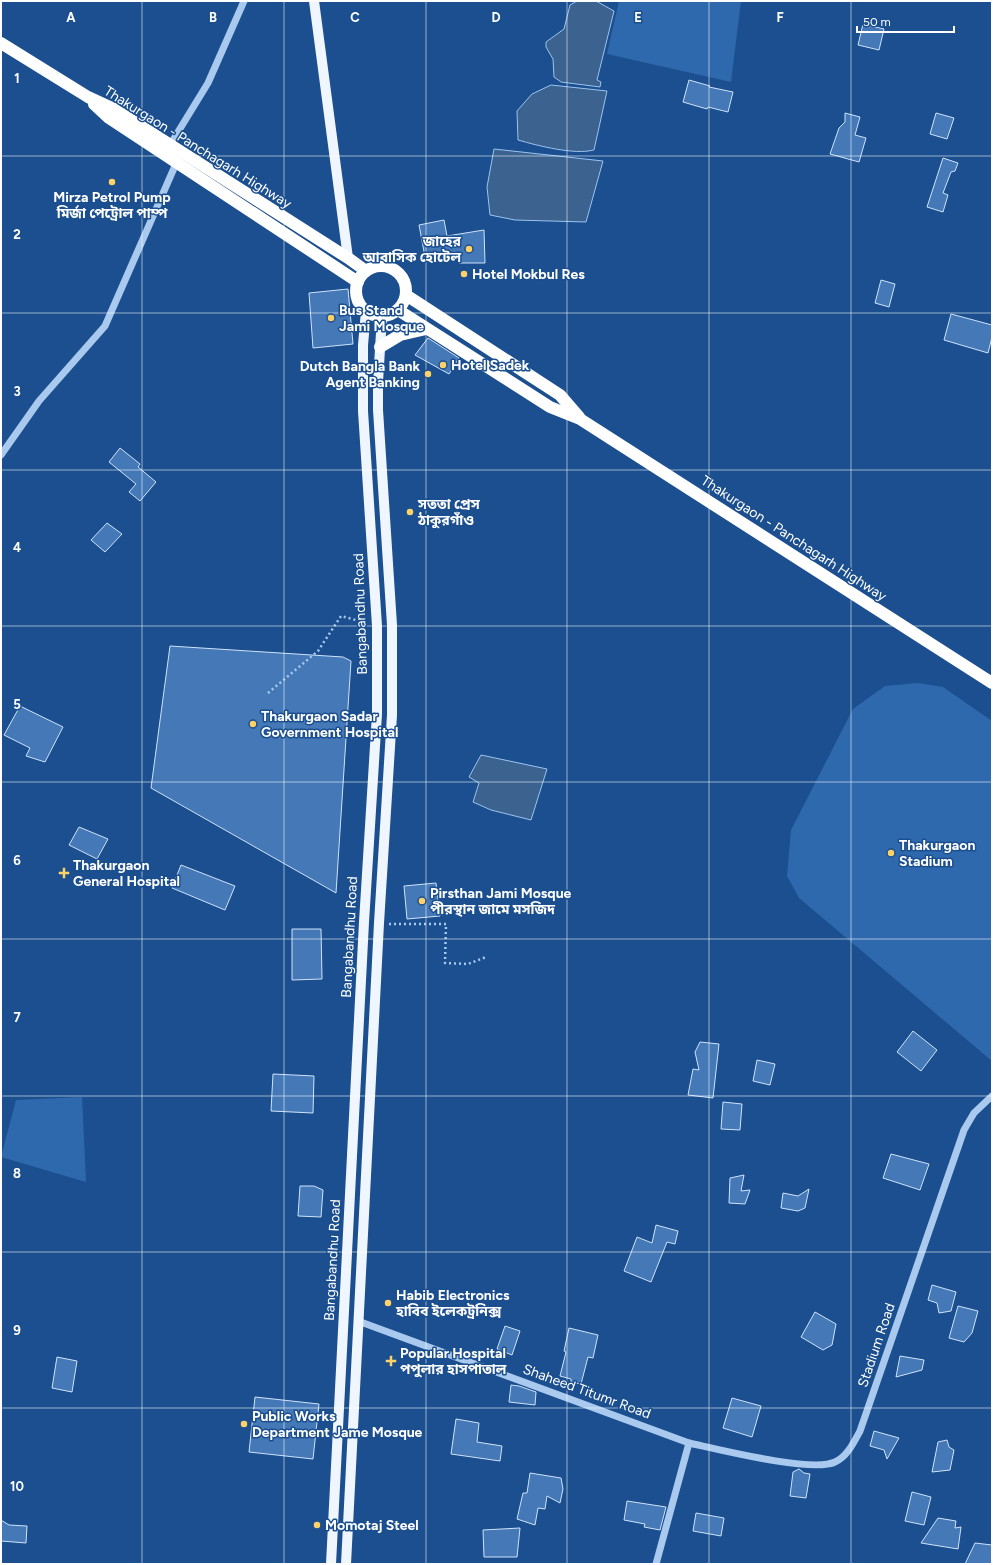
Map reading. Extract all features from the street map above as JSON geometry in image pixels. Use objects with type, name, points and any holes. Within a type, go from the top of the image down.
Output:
[{"type":"highway","points":[[1,43],[88,97]]},
{"type":"highway","name":"Thakurgaon - Panchagarh Highway","points":[[88,97],[114,109],[170,145],[179,158],[358,282]]},
{"type":"highway","name":"Thakurgaon - Panchagarh Highway","points":[[88,97],[109,118],[348,258],[366,271]]},
{"type":"highway","points":[[377,266],[388,267],[399,273],[405,283],[406,295],[398,310],[382,316],[374,315],[366,311],[359,303],[356,293],[358,282],[366,271],[377,266]]},
{"type":"highway","name":"Thakurgaon - Panchagarh Highway","points":[[406,295],[560,395],[580,419]]},
{"type":"highway","name":"Thakurgaon - Panchagarh Highway","points":[[398,310],[550,407],[580,419],[992,683]]},
{"type":"highway","points":[[380,347],[400,335],[426,328]]},
{"type":"main road","points":[[314,1],[348,258]]},
{"type":"main road","name":"Bangabandhu Road","points":[[331,1564],[364,922],[377,714],[377,626],[362,411],[363,353],[366,311]]},
{"type":"main road","name":"Bangabandhu Road","points":[[346,1564],[379,923],[392,715],[392,625],[378,410],[382,316]]},
{"type":"street","points":[[170,145],[208,83],[244,1]]},
{"type":"street","points":[[1,455],[39,401],[105,326],[179,158]]},
{"type":"street","name":"Stadium Road","points":[[689,1443],[796,1464],[820,1465],[835,1462],[850,1448],[860,1431],[964,1130],[974,1113],[992,1096]]},
{"type":"street","name":"Shaheed Titumr Road","points":[[358,1321],[689,1443]]},
{"type":"street","points":[[656,1564],[689,1443]]},
{"type":"path","points":[[268,693],[318,650],[341,616],[377,626]]},
{"type":"path","points":[[379,923],[446,924],[445,963],[468,964],[486,957]]},
{"type":"shaded area","points":[[577,1],[596,1],[614,11],[597,80],[601,82],[600,87],[561,82],[554,77],[553,59],[546,47],[546,42],[564,29],[570,5]]},
{"type":"shaded area","points":[[619,1],[741,1],[731,82],[607,54]]},
{"type":"shaded area","points":[[551,85],[607,91],[594,150],[567,151],[518,140],[517,111],[532,94]]},
{"type":"shaded area","points":[[494,149],[603,161],[586,222],[515,220],[490,215],[487,187]]},
{"type":"shaded area","name":"Thakurgaon Stadium","points":[[918,683],[943,687],[992,721],[992,1061],[799,898],[787,876],[791,830],[853,709],[885,686]]},
{"type":"shaded area","points":[[481,755],[547,769],[531,820],[491,810],[473,802],[479,783],[469,777]]},
{"type":"shaded area","points":[[82,1097],[86,1182],[1,1157],[16,1100]]},
{"type":"building","points":[[863,24],[884,29],[879,50],[858,45]]},
{"type":"building","points":[[689,80],[710,86],[709,87],[733,92],[728,112],[708,107],[707,109],[683,102]]},
{"type":"building","points":[[845,113],[860,117],[855,135],[866,138],[859,162],[830,154],[839,128],[845,122]]},
{"type":"building","points":[[936,113],[954,118],[947,139],[930,134]]},
{"type":"building","points":[[943,158],[958,163],[955,171],[951,172],[943,193],[948,195],[943,212],[927,207]]},
{"type":"building","points":[[444,220],[447,236],[484,230],[485,263],[459,263],[455,252],[425,257],[419,225]]},
{"type":"building","points":[[881,280],[895,284],[889,307],[875,303]]},
{"type":"building","name":"Bus Stand Jami Mosque","points":[[348,289],[353,344],[313,348],[309,293]]},
{"type":"building","points":[[951,314],[992,325],[992,337],[988,353],[944,340]]},
{"type":"building","name":"Hotel Sadek","points":[[428,338],[459,358],[449,374],[415,355]]},
{"type":"building","points":[[120,448],[140,464],[138,467],[156,482],[140,501],[129,492],[136,484],[109,462]]},
{"type":"building","points":[[107,523],[122,534],[105,552],[91,540]]},
{"type":"building","name":"Thakurgaon Sadar Government Hospital","points":[[170,646],[343,657],[351,661],[336,893],[151,788]]},
{"type":"building","points":[[20,706],[63,727],[45,762],[26,756],[30,748],[4,735]]},
{"type":"building","points":[[79,827],[108,839],[97,859],[69,845]]},
{"type":"building","points":[[181,865],[235,886],[225,910],[172,888]]},
{"type":"building","name":"Pirsthan Jami Mosque পীরস্থান জামে মসজিদ","points":[[436,883],[440,916],[407,919],[404,886]]},
{"type":"building","points":[[292,929],[321,929],[322,979],[292,980]]},
{"type":"building","points":[[913,1031],[937,1050],[921,1071],[897,1052]]},
{"type":"building","points":[[700,1042],[719,1044],[713,1098],[688,1095],[693,1069],[699,1070],[695,1052]]},
{"type":"building","points":[[757,1060],[775,1064],[770,1085],[753,1081]]},
{"type":"building","points":[[273,1074],[314,1076],[313,1113],[271,1111]]},
{"type":"building","points":[[723,1102],[742,1104],[740,1130],[721,1129]]},
{"type":"building","points":[[891,1154],[929,1164],[920,1190],[883,1178]]},
{"type":"building","points":[[744,1175],[741,1191],[750,1190],[745,1204],[729,1203],[730,1178]]},
{"type":"building","points":[[300,1186],[314,1186],[323,1190],[321,1217],[298,1216]]},
{"type":"building","points":[[809,1189],[805,1208],[798,1211],[781,1208],[783,1193],[798,1196]]},
{"type":"building","points":[[656,1225],[678,1231],[675,1244],[667,1242],[651,1282],[624,1271],[637,1237],[652,1243]]},
{"type":"building","points":[[932,1285],[956,1292],[951,1311],[939,1313],[937,1303],[928,1300]]},
{"type":"building","points":[[958,1306],[978,1311],[972,1333],[964,1342],[949,1338]]},
{"type":"building","points":[[815,1312],[836,1324],[832,1345],[823,1350],[801,1337]]},
{"type":"building","points":[[505,1326],[520,1331],[512,1355],[497,1349]]},
{"type":"building","points":[[569,1328],[598,1335],[593,1358],[588,1357],[581,1384],[571,1382],[571,1379],[560,1376],[566,1352],[564,1351]]},
{"type":"building","points":[[900,1356],[924,1360],[922,1370],[896,1377]]},
{"type":"building","points":[[57,1357],[77,1361],[72,1392],[52,1388]]},
{"type":"building","points":[[511,1385],[536,1392],[535,1405],[509,1402]]},
{"type":"building","points":[[255,1397],[319,1404],[313,1459],[249,1452]]},
{"type":"building","points":[[732,1398],[761,1406],[752,1437],[723,1428]]},
{"type":"building","points":[[456,1419],[479,1423],[477,1442],[502,1446],[500,1461],[451,1454]]},
{"type":"building","points":[[874,1431],[899,1438],[887,1459],[884,1450],[870,1446]]},
{"type":"building","points":[[947,1440],[949,1447],[954,1450],[950,1470],[932,1472],[938,1442]]},
{"type":"building","points":[[799,1469],[804,1473],[810,1474],[806,1498],[790,1496],[793,1472]]},
{"type":"building","points":[[530,1473],[561,1478],[563,1489],[560,1503],[547,1496],[545,1509],[538,1508],[535,1525],[517,1519],[523,1493],[527,1493]]},
{"type":"building","points":[[912,1492],[931,1497],[924,1525],[905,1521]]},
{"type":"building","points":[[627,1501],[666,1507],[660,1530],[644,1527],[645,1524],[624,1520]]},
{"type":"building","points":[[696,1513],[724,1518],[721,1536],[693,1531]]},
{"type":"building","points":[[938,1518],[956,1521],[955,1528],[961,1527],[958,1549],[921,1543]]},
{"type":"building","points":[[1,1520],[9,1525],[27,1526],[26,1543],[1,1541]]},
{"type":"building","points":[[520,1528],[517,1557],[484,1557],[483,1530]]},
{"type":"building","points":[[975,1543],[992,1545],[992,1564],[965,1564]]},
{"type":"place","name":"Mirza Petrol Pump মির্জা পেট্রোল পাম্প","points":[[112,182]]},
{"type":"place","name":"জাহের আবাসিক হোটেল","points":[[469,249]]},
{"type":"place","name":"Hotel Mokbul Res","points":[[464,274]]},
{"type":"place","name":"Bus Stand Jami Mosque","points":[[331,318]]},
{"type":"place","name":"Hotel Sadek","points":[[443,365]]},
{"type":"place","name":"Dutch Bangla Bank Agent Banking","points":[[428,374]]},
{"type":"place","name":"সততা প্রেস ঠাকুরগাঁও","points":[[410,512]]},
{"type":"place","name":"Thakurgaon Sadar Government Hospital","points":[[253,724]]},
{"type":"place","name":"Thakurgaon Stadium","points":[[891,853]]},
{"type":"place","name":"Thakurgaon General Hospital","points":[[64,873]]},
{"type":"place","name":"Pirsthan Jami Mosque পীরস্থান জামে মসজিদ","points":[[422,901]]},
{"type":"place","name":"Habib Electronics হাবিব ইলেকট্রনিক্স","points":[[388,1303]]},
{"type":"place","name":"Popular Hospital পপুলার হাসপাতাল","points":[[391,1361]]},
{"type":"place","name":"Public Works Department Jame Mosque","points":[[244,1424]]},
{"type":"place","name":"Momotaj Steel","points":[[317,1525]]}]
